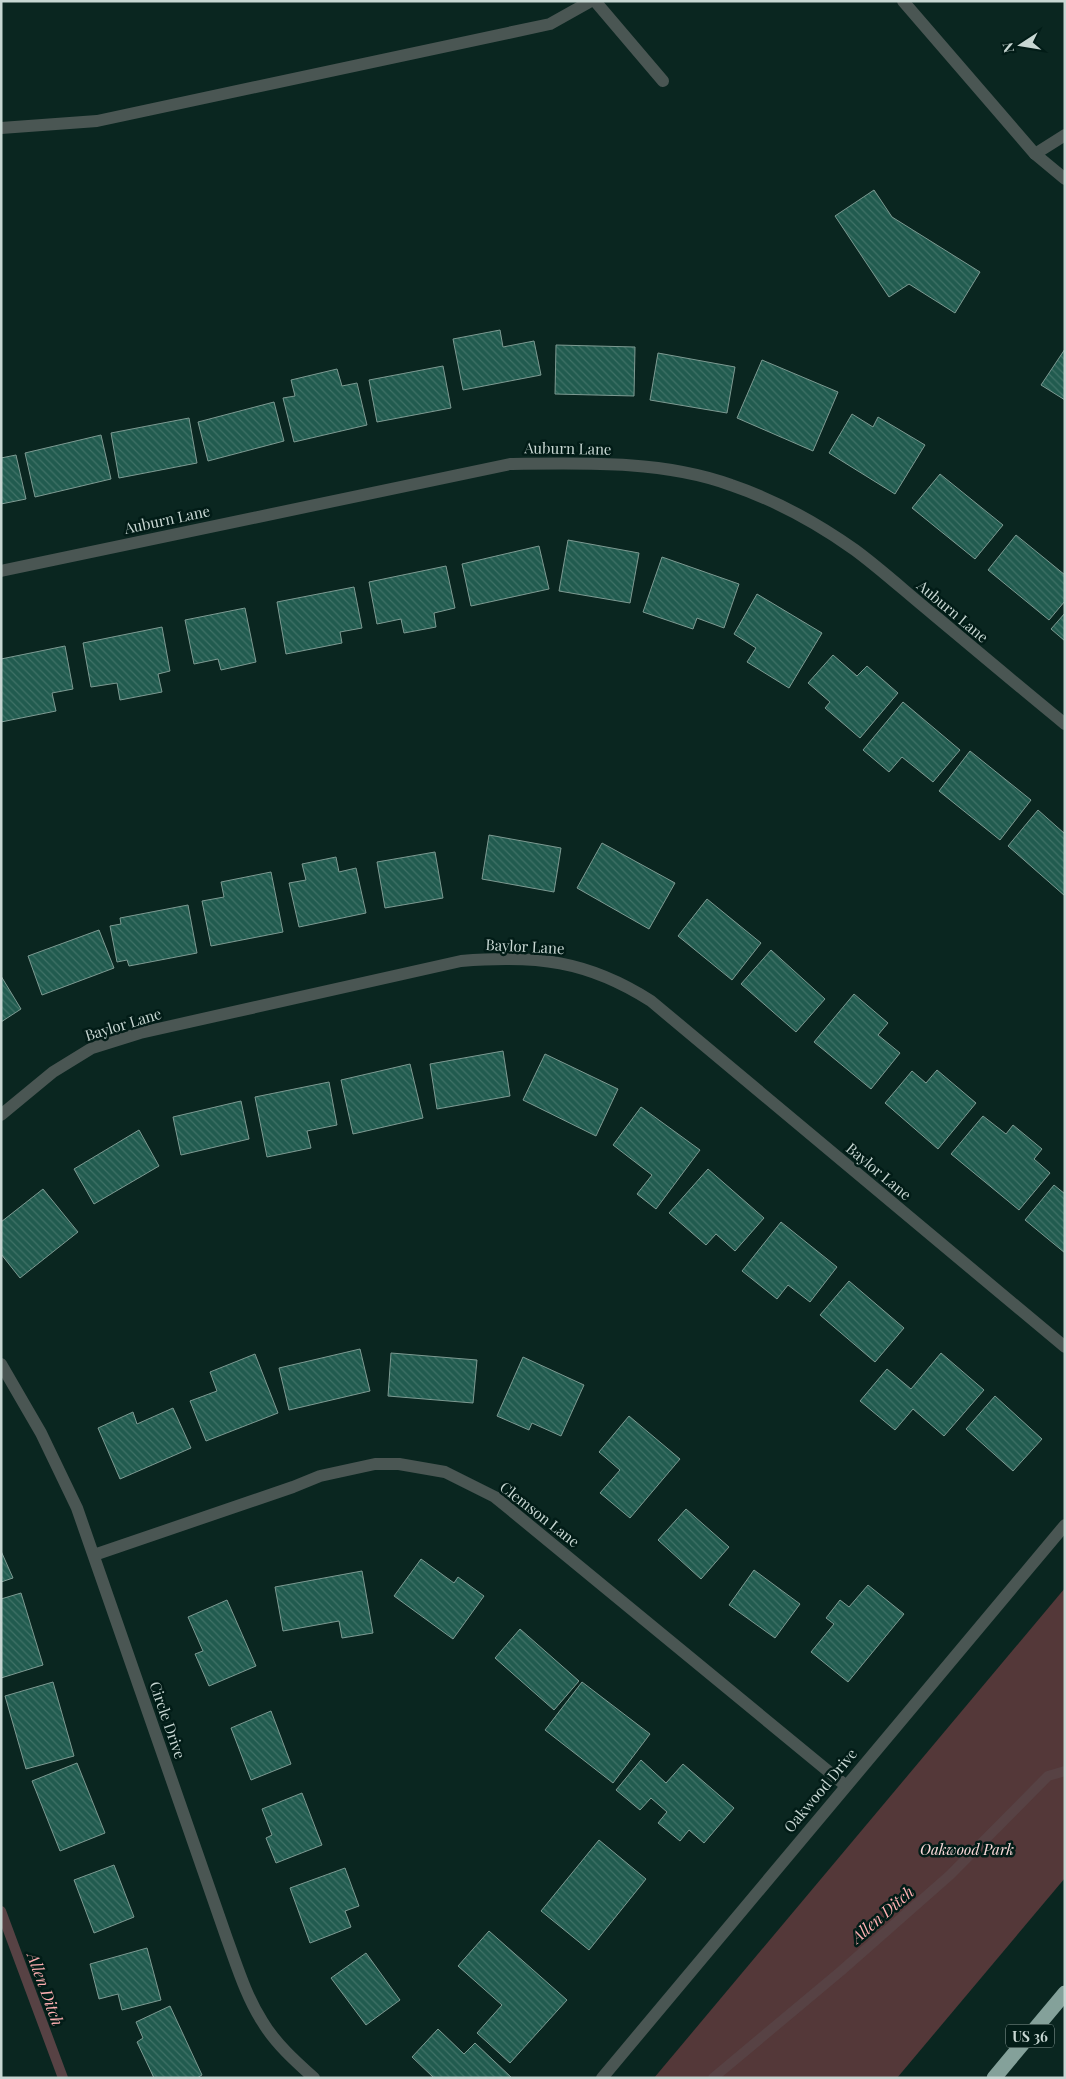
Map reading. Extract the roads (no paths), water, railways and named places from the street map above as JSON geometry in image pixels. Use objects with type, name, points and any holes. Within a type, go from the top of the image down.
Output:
[{"type":"highway","name":"US 36","points":[[994,2078],[1065,1993]]},
{"type":"street","points":[[1,128],[97,121],[550,24],[591,1]]},
{"type":"street","points":[[595,1],[663,81]]},
{"type":"street","points":[[903,1],[1035,154],[1065,179]]},
{"type":"street","points":[[1035,154],[1065,135]]},
{"type":"street","name":"Auburn Lane","points":[[1,571],[510,464],[614,464],[676,471],[730,484],[774,502],[812,522],[856,550],[1065,724]]},
{"type":"street","name":"Baylor Lane","points":[[1,1115],[53,1072],[92,1048],[140,1033],[460,961],[487,959],[543,960],[574,965],[627,986],[652,1001],[1065,1347]]},
{"type":"street","name":"Circle Drive","points":[[1,1364],[41,1433],[73,1500],[248,1995],[262,2021],[275,2039],[314,2078]]},
{"type":"street","name":"Clemson Lane","points":[[94,1555],[320,1476],[375,1464],[399,1464],[445,1472],[495,1497],[845,1785]]},
{"type":"street","name":"Oakwood Drive","points":[[602,2078],[845,1785],[1065,1525]]},
{"type":"waterway","name":"Allen Ditch","points":[[713,2078],[841,1971],[950,1875],[1048,1776],[1065,1771]]},
{"type":"waterway","name":"Allen Ditch","points":[[1,1911],[63,2078]]},
{"type":"park label","name":"Oakwood Park","points":[[967,1849]]}]
